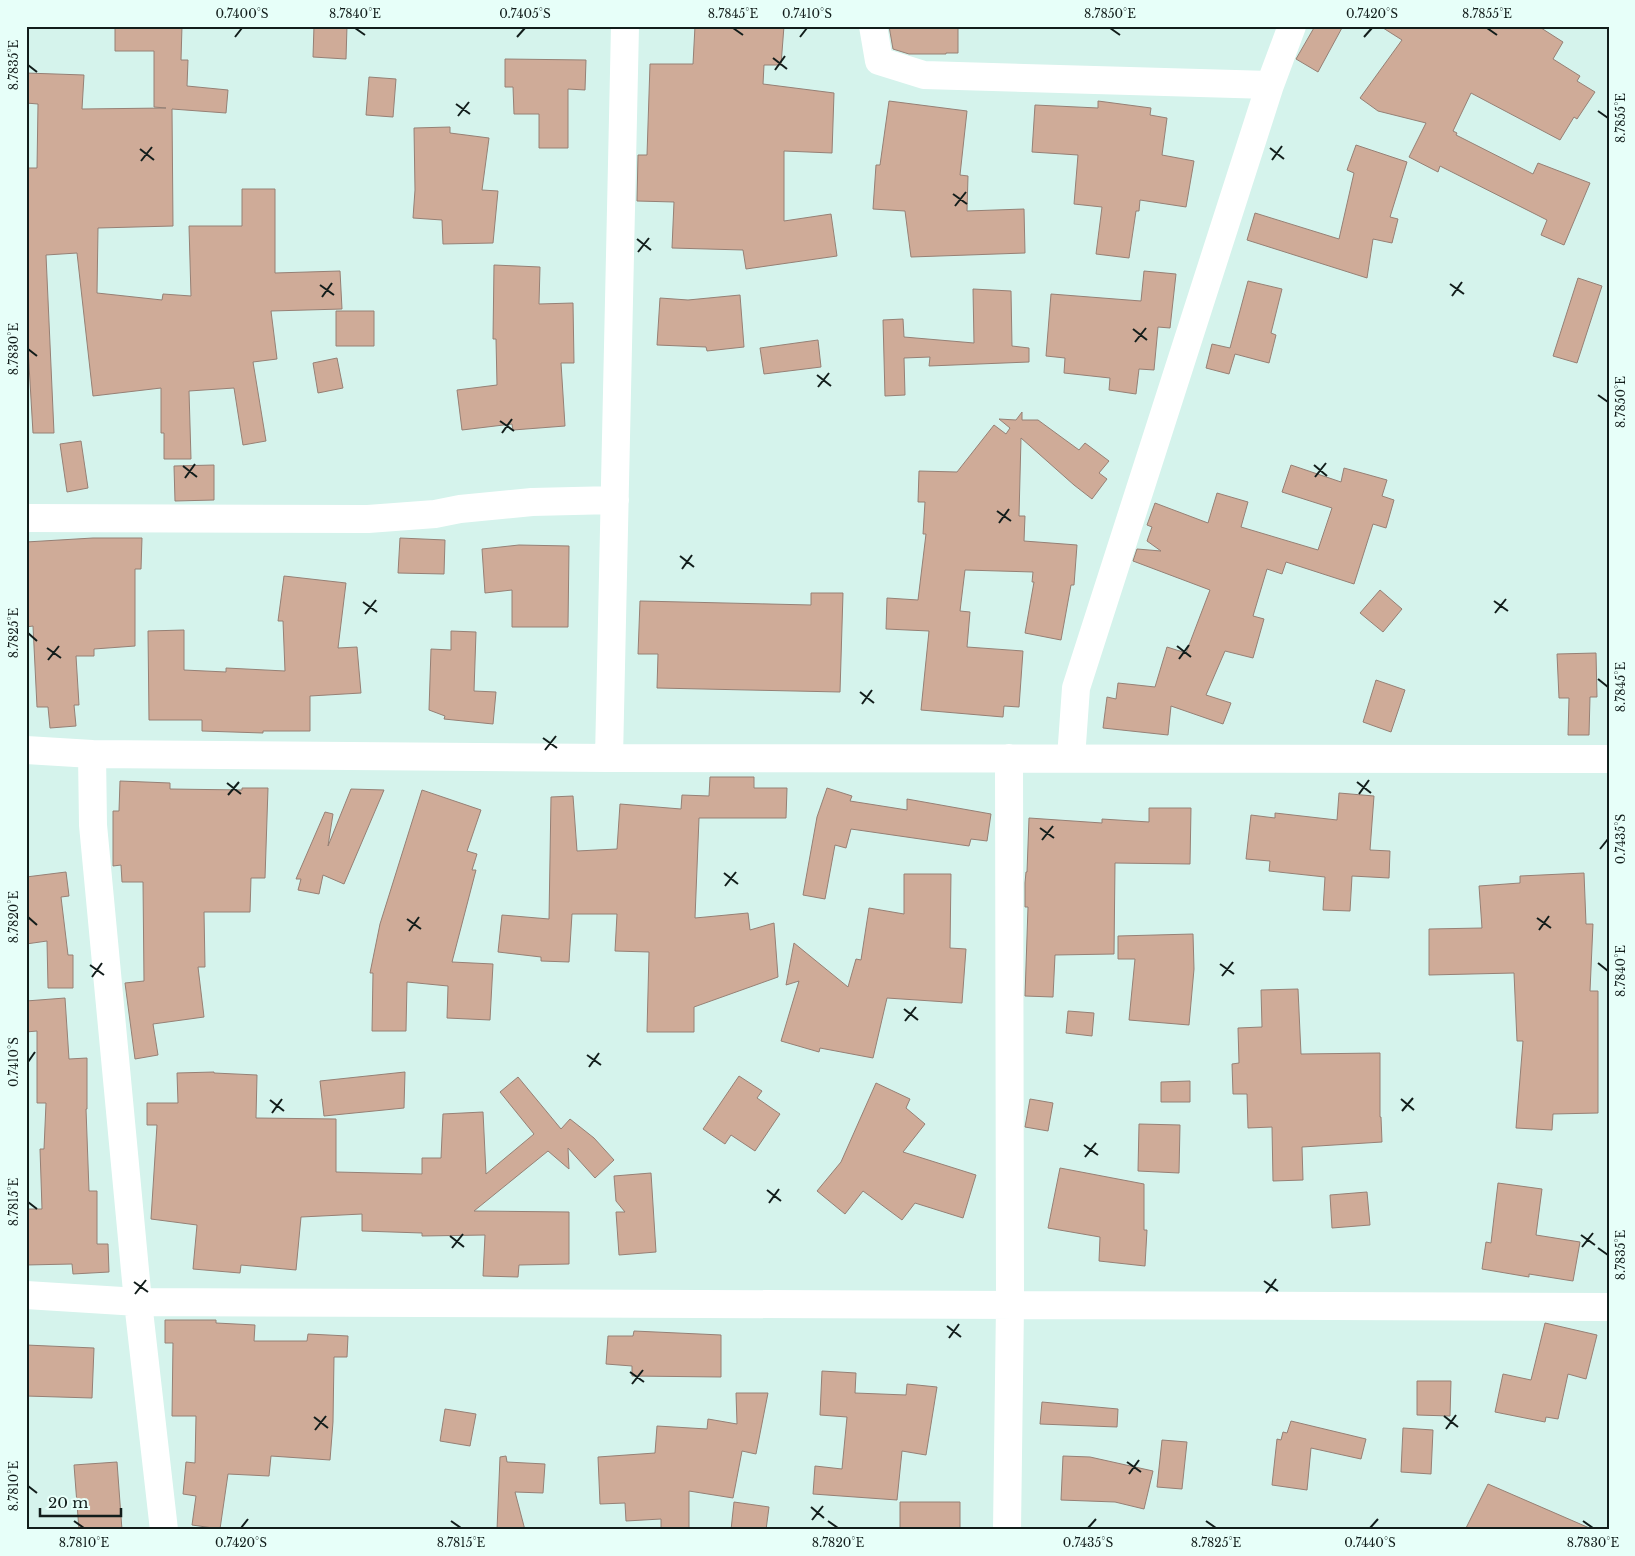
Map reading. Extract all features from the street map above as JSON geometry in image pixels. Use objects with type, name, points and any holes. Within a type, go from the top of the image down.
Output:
[{"type":"street","points":[[609,758],[625,26]]},
{"type":"street","points":[[873,26],[879,61],[924,75],[1270,85]]},
{"type":"street","points":[[1071,758],[1076,688],[1270,85],[1292,26]]},
{"type":"street","points":[[26,518],[368,519],[435,514],[460,509],[532,502],[615,500]]},
{"type":"street","points":[[26,750],[92,754],[609,758],[1609,759]]},
{"type":"street","points":[[92,754],[93,825],[138,1302],[164,1530]]},
{"type":"street","points":[[1007,1530],[1010,1305],[1009,758]]},
{"type":"street","points":[[26,1295],[138,1302],[1609,1307]]},
{"type":"building","points":[[115,26],[182,26],[181,60],[188,60],[187,86],[228,90],[226,113],[172,109],[173,226],[98,228],[97,293],[162,300],[163,294],[191,296],[189,226],[242,226],[242,189],[275,189],[275,273],[340,271],[342,309],[271,311],[277,359],[253,362],[266,441],[243,445],[234,388],[189,391],[191,459],[164,459],[164,433],[161,433],[161,388],[93,396],[77,253],[46,255],[54,433],[33,433],[26,314],[26,168],[37,168],[38,104],[26,103],[26,73],[84,75],[82,109],[166,108],[154,107],[154,51],[115,51]]},
{"type":"building","points":[[314,26],[347,26],[346,59],[313,57]]},
{"type":"building","points":[[695,26],[784,26],[781,65],[764,65],[763,84],[834,93],[832,153],[784,151],[784,221],[831,214],[837,256],[746,269],[743,250],[672,248],[674,202],[637,201],[638,155],[647,155],[650,64],[693,64]]},
{"type":"building","points":[[889,26],[958,26],[958,53],[909,54],[893,49]]},
{"type":"building","points":[[1315,26],[1343,26],[1318,72],[1296,59]]},
{"type":"building","points":[[1380,26],[1538,26],[1563,42],[1553,59],[1580,76],[1577,81],[1595,92],[1577,119],[1574,117],[1560,140],[1471,93],[1453,131],[1457,133],[1456,135],[1533,174],[1538,163],[1590,183],[1564,245],[1541,235],[1547,220],[1440,166],[1438,172],[1409,157],[1426,123],[1378,111],[1360,98],[1402,40]]},
{"type":"building","points":[[505,59],[586,60],[585,90],[568,89],[568,148],[539,148],[539,114],[514,114],[513,87],[505,87]]},
{"type":"building","points":[[369,77],[396,79],[393,117],[366,115]]},
{"type":"building","points":[[889,101],[967,111],[960,175],[968,176],[967,211],[1024,209],[1025,253],[911,257],[905,211],[873,209],[876,165],[880,165]]},
{"type":"building","points":[[1098,101],[1151,108],[1150,115],[1167,118],[1162,155],[1194,161],[1186,207],[1140,200],[1139,211],[1136,211],[1129,258],[1096,254],[1102,207],[1074,204],[1078,155],[1032,152],[1035,105],[1098,108]]},
{"type":"building","points":[[450,127],[450,133],[489,138],[482,190],[498,191],[493,243],[443,244],[442,220],[413,218],[415,190],[414,128]]},
{"type":"building","points":[[1356,145],[1407,162],[1390,217],[1398,219],[1392,243],[1373,239],[1367,278],[1247,240],[1255,213],[1339,239],[1354,173],[1347,170]]},
{"type":"building","points":[[494,265],[540,267],[539,304],[573,303],[574,363],[561,363],[565,426],[513,430],[512,424],[462,430],[457,390],[497,385],[496,339],[493,339]]},
{"type":"building","points":[[1144,271],[1176,274],[1170,328],[1158,327],[1154,370],[1139,369],[1136,394],[1109,390],[1110,378],[1064,373],[1065,358],[1046,356],[1051,294],[1141,301]]},
{"type":"building","points":[[1578,278],[1602,286],[1577,363],[1553,356]]},
{"type":"building","points":[[1248,281],[1282,289],[1271,333],[1276,335],[1269,363],[1235,354],[1229,374],[1206,368],[1212,344],[1230,348]]},
{"type":"building","points":[[973,289],[1011,291],[1012,346],[1029,348],[1029,362],[929,366],[930,357],[904,358],[905,395],[885,396],[883,320],[903,319],[904,337],[974,343]]},
{"type":"building","points":[[740,295],[744,347],[707,351],[706,347],[657,345],[660,298],[688,300]]},
{"type":"building","points":[[336,311],[374,311],[374,346],[336,346]]},
{"type":"building","points":[[818,340],[821,367],[764,374],[760,348]]},
{"type":"building","points":[[337,358],[343,388],[318,393],[313,363]]},
{"type":"building","points":[[1022,412],[1022,420],[1038,420],[1079,450],[1085,443],[1109,461],[1099,473],[1107,479],[1092,499],[1021,438],[1019,516],[1025,516],[1024,541],[1077,545],[1074,585],[1071,585],[1061,640],[1025,633],[1034,582],[1032,582],[1033,572],[965,570],[960,611],[970,612],[967,647],[1023,651],[1019,707],[1004,706],[1003,717],[921,710],[929,631],[886,629],[887,598],[918,600],[926,534],[923,534],[925,502],[918,502],[919,471],[957,472],[994,425],[1006,434],[1010,428],[999,419],[1016,420]]},
{"type":"building","points":[[81,441],[88,488],[67,492],[60,444]]},
{"type":"building","points":[[214,465],[214,500],[175,501],[174,466]]},
{"type":"building","points":[[1291,465],[1341,482],[1344,468],[1387,480],[1382,496],[1394,500],[1386,528],[1373,524],[1354,584],[1286,562],[1282,574],[1267,569],[1253,616],[1264,619],[1253,658],[1225,651],[1206,695],[1231,703],[1223,724],[1171,706],[1168,735],[1103,728],[1107,697],[1116,699],[1118,683],[1155,687],[1167,647],[1186,653],[1210,590],[1133,561],[1137,549],[1161,551],[1147,541],[1152,527],[1147,525],[1155,503],[1208,523],[1217,493],[1248,502],[1241,527],[1318,550],[1332,508],[1282,492]]},
{"type":"building","points":[[93,538],[142,538],[141,569],[135,569],[135,646],[94,649],[94,656],[76,656],[79,705],[74,705],[76,726],[50,728],[48,707],[37,707],[33,626],[26,627],[26,542]]},
{"type":"building","points":[[400,538],[445,540],[444,574],[398,573]]},
{"type":"building","points":[[519,545],[569,546],[568,627],[512,627],[512,590],[485,593],[482,549]]},
{"type":"building","points":[[284,576],[346,583],[338,648],[357,647],[361,693],[310,696],[310,731],[263,731],[263,733],[202,731],[202,720],[149,720],[148,631],[184,630],[184,670],[226,672],[226,668],[285,671],[283,621],[278,621]]},
{"type":"building","points":[[1380,590],[1402,609],[1383,632],[1360,613]]},
{"type":"building","points":[[811,593],[843,593],[840,692],[657,688],[658,654],[638,654],[640,601],[811,605]]},
{"type":"building","points":[[451,631],[476,632],[474,691],[496,692],[493,724],[444,719],[445,716],[429,710],[431,649],[451,650]]},
{"type":"building","points":[[1596,653],[1597,697],[1590,697],[1589,735],[1568,735],[1569,698],[1559,698],[1557,654]]},
{"type":"building","points":[[1376,680],[1405,690],[1391,732],[1363,722]]},
{"type":"building","points":[[710,777],[754,777],[754,788],[787,788],[786,818],[699,818],[695,918],[748,913],[750,930],[774,923],[778,977],[694,1007],[694,1032],[647,1032],[649,952],[615,951],[617,914],[572,914],[569,962],[541,961],[541,957],[498,952],[502,915],[549,919],[551,797],[573,796],[577,851],[617,849],[620,804],[681,809],[682,795],[709,796]]},
{"type":"building","points":[[120,781],[170,783],[170,789],[242,790],[242,788],[268,788],[265,878],[251,878],[250,912],[204,912],[205,967],[198,967],[204,1017],[153,1024],[158,1055],[135,1059],[125,983],[144,981],[143,882],[122,882],[121,865],[113,866],[113,811],[119,811]]},
{"type":"building","points":[[827,788],[852,796],[850,801],[907,810],[907,799],[991,814],[987,841],[971,839],[969,846],[851,829],[846,848],[835,845],[825,899],[803,895],[817,817]]},
{"type":"building","points":[[351,789],[384,790],[344,884],[323,875],[319,894],[298,890],[301,879],[296,879],[325,812],[333,814],[328,846]]},
{"type":"building","points":[[422,790],[481,810],[467,851],[477,854],[472,870],[476,870],[452,962],[493,964],[490,1020],[447,1018],[448,986],[407,982],[406,1031],[372,1031],[373,973],[370,973],[380,924]]},
{"type":"building","points":[[1339,793],[1374,796],[1370,850],[1390,851],[1389,878],[1352,876],[1350,911],[1323,910],[1325,877],[1269,871],[1270,861],[1246,859],[1251,815],[1275,818],[1275,813],[1337,820]]},
{"type":"building","points":[[1149,808],[1191,808],[1190,864],[1115,863],[1114,954],[1055,955],[1053,997],[1025,996],[1028,907],[1025,907],[1025,883],[1029,818],[1102,823],[1102,819],[1149,822]]},
{"type":"building","points":[[66,872],[69,896],[61,897],[68,955],[73,955],[73,988],[48,988],[47,941],[26,944],[26,877]]},
{"type":"building","points":[[1584,873],[1586,924],[1593,924],[1590,991],[1598,991],[1598,1113],[1553,1114],[1552,1130],[1516,1128],[1523,1041],[1517,1041],[1514,973],[1429,975],[1429,929],[1482,928],[1479,886],[1520,883],[1520,876]]},
{"type":"building","points":[[904,874],[951,874],[950,948],[966,949],[962,1003],[887,998],[873,1058],[820,1048],[819,1052],[781,1041],[799,981],[786,985],[794,943],[848,987],[856,959],[861,960],[869,908],[904,914]]},
{"type":"building","points":[[1193,934],[1194,969],[1189,1025],[1129,1020],[1135,959],[1118,959],[1118,936]]},
{"type":"building","points":[[1298,989],[1301,1054],[1380,1053],[1382,1142],[1302,1147],[1303,1180],[1273,1181],[1272,1127],[1248,1128],[1247,1094],[1233,1094],[1232,1064],[1239,1063],[1238,1028],[1262,1027],[1261,990]]},
{"type":"building","points":[[65,998],[69,1059],[87,1058],[86,1109],[89,1191],[97,1191],[97,1244],[108,1244],[109,1272],[73,1274],[72,1264],[26,1265],[26,1209],[42,1209],[40,1149],[44,1149],[46,1103],[37,1103],[37,1031],[26,1032],[26,1001]]},
{"type":"building","points":[[1068,1011],[1094,1013],[1092,1036],[1066,1033]]},
{"type":"building","points":[[214,1072],[257,1075],[256,1118],[336,1119],[336,1172],[422,1174],[422,1158],[441,1158],[443,1114],[483,1112],[486,1174],[534,1134],[500,1092],[518,1077],[561,1129],[570,1119],[594,1138],[614,1160],[595,1178],[568,1148],[569,1169],[548,1151],[474,1211],[569,1212],[569,1264],[519,1265],[518,1277],[483,1276],[485,1235],[422,1236],[422,1233],[362,1231],[362,1214],[301,1217],[296,1270],[241,1265],[240,1273],[193,1269],[197,1225],[151,1219],[157,1125],[147,1125],[147,1103],[178,1103],[177,1073]]},
{"type":"building","points":[[405,1072],[404,1108],[324,1116],[320,1081]]},
{"type":"building","points":[[739,1076],[762,1091],[757,1098],[780,1114],[755,1151],[731,1135],[725,1144],[703,1129]]},
{"type":"building","points":[[1190,1081],[1190,1102],[1161,1102],[1161,1082]]},
{"type":"building","points":[[876,1083],[910,1099],[906,1108],[925,1124],[903,1152],[976,1175],[963,1218],[915,1203],[902,1220],[863,1191],[845,1214],[817,1191],[841,1162]]},
{"type":"building","points":[[1030,1099],[1053,1103],[1048,1131],[1025,1127]]},
{"type":"building","points":[[1139,1124],[1180,1125],[1179,1173],[1138,1171]]},
{"type":"building","points":[[1060,1168],[1144,1184],[1144,1230],[1147,1230],[1145,1266],[1099,1261],[1100,1237],[1048,1228]]},
{"type":"building","points":[[651,1173],[656,1252],[619,1255],[616,1212],[625,1212],[616,1201],[614,1176]]},
{"type":"building","points":[[1498,1183],[1542,1189],[1536,1235],[1580,1242],[1573,1281],[1529,1274],[1529,1277],[1482,1269],[1486,1242],[1491,1243]]},
{"type":"building","points":[[1367,1192],[1370,1225],[1332,1228],[1330,1195]]},
{"type":"building","points":[[165,1320],[216,1320],[216,1323],[255,1325],[254,1341],[307,1341],[308,1334],[348,1336],[347,1357],[334,1357],[333,1422],[330,1460],[271,1456],[269,1476],[228,1474],[220,1529],[192,1525],[196,1496],[183,1494],[186,1462],[195,1463],[196,1416],[172,1416],[173,1343],[165,1343]]},
{"type":"building","points":[[1545,1323],[1597,1335],[1586,1379],[1568,1374],[1558,1419],[1546,1417],[1545,1422],[1495,1412],[1503,1374],[1531,1380]]},
{"type":"building","points":[[634,1331],[721,1335],[721,1377],[632,1376],[632,1366],[606,1364],[608,1336],[633,1336]]},
{"type":"building","points":[[26,1345],[94,1348],[92,1398],[26,1396]]},
{"type":"building","points":[[822,1371],[856,1373],[855,1393],[906,1395],[907,1384],[937,1387],[926,1455],[902,1451],[897,1500],[813,1494],[815,1466],[842,1469],[847,1417],[820,1415]]},
{"type":"building","points":[[1417,1381],[1451,1381],[1450,1416],[1417,1415]]},
{"type":"building","points":[[736,1393],[768,1393],[756,1454],[742,1451],[733,1498],[689,1491],[689,1530],[661,1530],[661,1519],[626,1521],[625,1503],[600,1504],[598,1457],[655,1453],[657,1426],[707,1429],[708,1419],[737,1424]]},
{"type":"building","points":[[1042,1402],[1118,1409],[1117,1427],[1040,1424]]},
{"type":"building","points":[[445,1409],[476,1414],[470,1446],[440,1441]]},
{"type":"building","points":[[1291,1421],[1366,1439],[1361,1459],[1311,1448],[1307,1490],[1272,1485],[1277,1439],[1281,1440],[1283,1432],[1287,1433]]},
{"type":"building","points":[[1403,1428],[1433,1430],[1431,1474],[1401,1472]]},
{"type":"building","points":[[1162,1440],[1187,1442],[1182,1489],[1157,1487]]},
{"type":"building","points":[[506,1456],[507,1462],[545,1464],[543,1493],[515,1492],[525,1530],[497,1530],[500,1457]]},
{"type":"building","points":[[1063,1456],[1090,1457],[1153,1471],[1144,1509],[1115,1502],[1061,1500]]},
{"type":"building","points":[[117,1462],[122,1530],[79,1530],[74,1465]]},
{"type":"building","points":[[1488,1484],[1594,1530],[1465,1530]]},
{"type":"building","points":[[734,1502],[769,1507],[766,1530],[731,1530]]},
{"type":"building","points":[[900,1502],[960,1502],[960,1530],[900,1530]]}]
